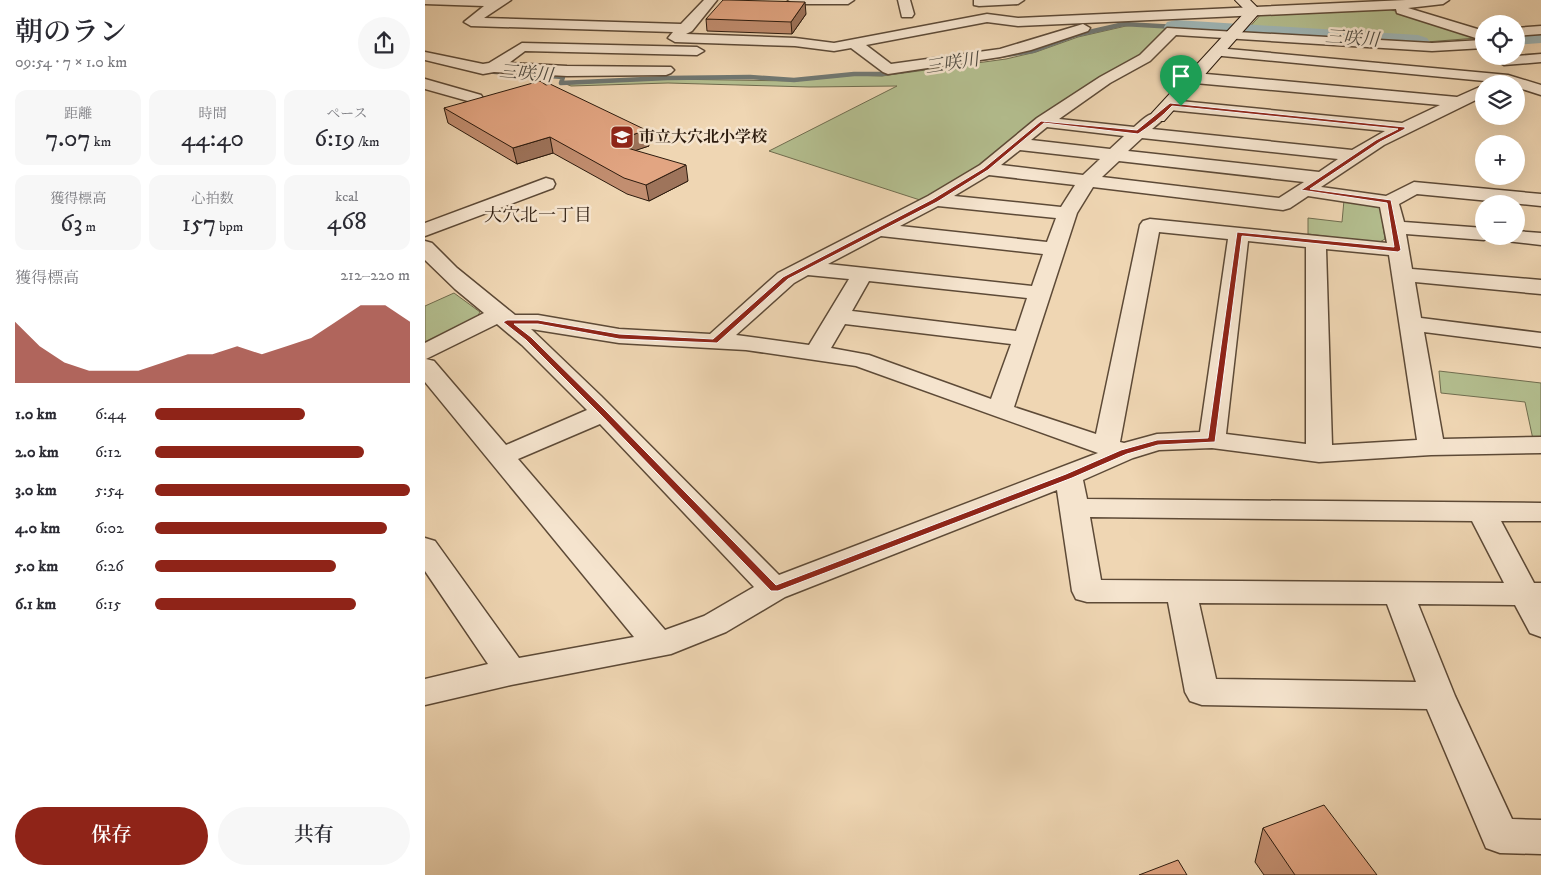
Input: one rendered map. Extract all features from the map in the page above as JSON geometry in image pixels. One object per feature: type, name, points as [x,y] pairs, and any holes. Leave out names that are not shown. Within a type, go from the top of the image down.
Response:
[{"type":"street","points":[[425,0],[501,1]]},
{"type":"street","points":[[711,0],[687,28],[675,38],[795,42],[834,47],[987,18],[1018,22],[1254,12],[1316,4],[1443,0]]},
{"type":"street","points":[[794,0],[848,0]]},
{"type":"street","points":[[905,0],[907,14]]},
{"type":"street","points":[[987,18],[979,1],[1018,0]]},
{"type":"street","points":[[1172,0],[1183,14]]},
{"type":"street","points":[[1242,0],[1254,12]]},
{"type":"street","points":[[501,1],[471,22],[687,28]]},
{"type":"street","points":[[1382,3],[1475,34]]},
{"type":"street","points":[[1000,411],[1067,213],[1087,181],[1149,122],[1164,111],[1254,12]]},
{"type":"street","points":[[854,43],[888,69],[945,62],[1026,47],[1068,32],[1101,24],[1111,18]]},
{"type":"street","points":[[1525,31],[1541,30]]},
{"type":"street","points":[[715,342],[786,278],[935,200],[986,169],[1043,122],[1105,80],[1145,58],[1172,31],[1236,32],[1432,46],[1475,38]]},
{"type":"street","points":[[494,67],[522,47],[711,51]]},
{"type":"street","points":[[447,60],[459,50]]},
{"type":"street","points":[[1217,52],[1475,79]]},
{"type":"street","points":[[425,56],[483,68],[567,71],[666,70]]},
{"type":"street","points":[[1525,58],[1541,58]]},
{"type":"street","points":[[1195,78],[1458,102]]},
{"type":"street","points":[[425,84],[475,98]]},
{"type":"street","points":[[1525,86],[1540,89]]},
{"type":"street","points":[[986,169],[1283,204],[1378,141],[1475,94]]},
{"type":"street","points":[[1164,111],[1404,128]]},
{"type":"street","points":[[1043,122],[1357,156]]},
{"type":"street","points":[[1016,144],[1114,155],[1313,184],[1389,202],[1414,188],[1541,200]]},
{"type":"street","points":[[425,230],[545,184]]},
{"type":"street","points":[[935,200],[1067,213]]},
{"type":"street","points":[[1389,202],[1395,227],[1431,447]]},
{"type":"street","points":[[1115,449],[1149,225],[1398,250]]},
{"type":"street","points":[[1395,227],[1475,233]]},
{"type":"street","points":[[878,230],[1055,249]]},
{"type":"street","points":[[1212,440],[1239,234]]},
{"type":"street","points":[[1525,238],[1541,240]]},
{"type":"street","points":[[1316,241],[1319,454]]},
{"type":"street","points":[[425,247],[433,271],[503,318],[528,339],[603,413],[774,589]]},
{"type":"street","points":[[805,268],[1040,293]]},
{"type":"street","points":[[1402,274],[1541,287]]},
{"type":"street","points":[[817,352],[862,275]]},
{"type":"street","points":[[838,316],[1024,339]]},
{"type":"street","points":[[425,352],[503,318],[619,336],[715,342],[817,352],[861,360],[1000,411],[1115,449]]},
{"type":"street","points":[[1410,323],[1541,340]]},
{"type":"street","points":[[425,366],[659,645]]},
{"type":"street","points":[[501,457],[603,413]]},
{"type":"street","points":[[425,692],[511,672],[659,645],[715,624],[774,589],[1069,476],[1115,449],[1157,442],[1212,440],[1319,454],[1431,447],[1541,445]]},
{"type":"street","points":[[1069,476],[1087,591],[1533,594]]},
{"type":"street","points":[[1075,508],[1541,512]]},
{"type":"street","points":[[1482,512],[1533,594],[1541,625]]},
{"type":"street","points":[[425,548],[511,672]]},
{"type":"street","points":[[1181,592],[1202,692],[1437,696]]},
{"type":"street","points":[[1398,593],[1437,696],[1500,836],[1541,837]]},
{"type":"green space","points":[[1385,8],[1475,35],[1475,38],[1426,42],[1246,31],[1263,12]]},
{"type":"green space","points":[[1140,25],[1170,28],[1142,56],[981,168],[923,201],[769,151],[897,86],[809,87],[668,83],[571,86],[566,84],[666,79],[794,81],[854,75],[882,76],[1006,59],[1036,52],[1078,37],[1126,26]]},
{"type":"green space","points":[[1344,200],[1380,206],[1385,239],[1378,243],[1308,234],[1308,218],[1342,222]]},
{"type":"green space","points":[[454,293],[480,312],[477,317],[425,342],[425,306]]},
{"type":"green space","points":[[1439,371],[1541,383],[1541,445],[1534,444],[1525,402],[1441,393]]},
{"type":"building","points":[[723,0],[805,2],[791,22],[706,19]]},
{"type":"building","points":[[540,81],[646,130],[610,143],[686,165],[646,185],[624,178],[550,137],[513,148],[444,108]]},
{"type":"building","points":[[1324,805],[1377,875],[1295,875],[1263,828]]},
{"type":"building","points":[[1178,860],[1187,875],[1139,875]]},
{"type":"waterway","name":"三咲川","points":[[483,71],[563,77],[561,83],[667,78],[750,77],[794,80],[854,74],[882,74],[1033,51],[1076,35],[1124,24],[1176,27]]},
{"type":"waterway","name":"三咲川","points":[[1176,27],[1418,43]]},
{"type":"waterway","name":"三咲川","points":[[1525,37],[1541,36]]},
{"type":"place","name":"市立大穴北小学校","points":[[622,137]]},
{"type":"district","name":"大穴北一丁目","points":[[538,216]]},
{"type":"route","points":[[1170,105],[1181,106],[1404,128],[1378,141],[1304,190],[1389,202],[1398,250],[1239,234],[1212,440],[1157,442],[1124,452],[1069,476],[774,589],[603,413],[528,339],[507,322],[538,322],[619,336],[715,342],[786,278],[935,200],[986,169],[1043,122],[1138,132],[1149,122],[1159,117],[1170,105]]}]
